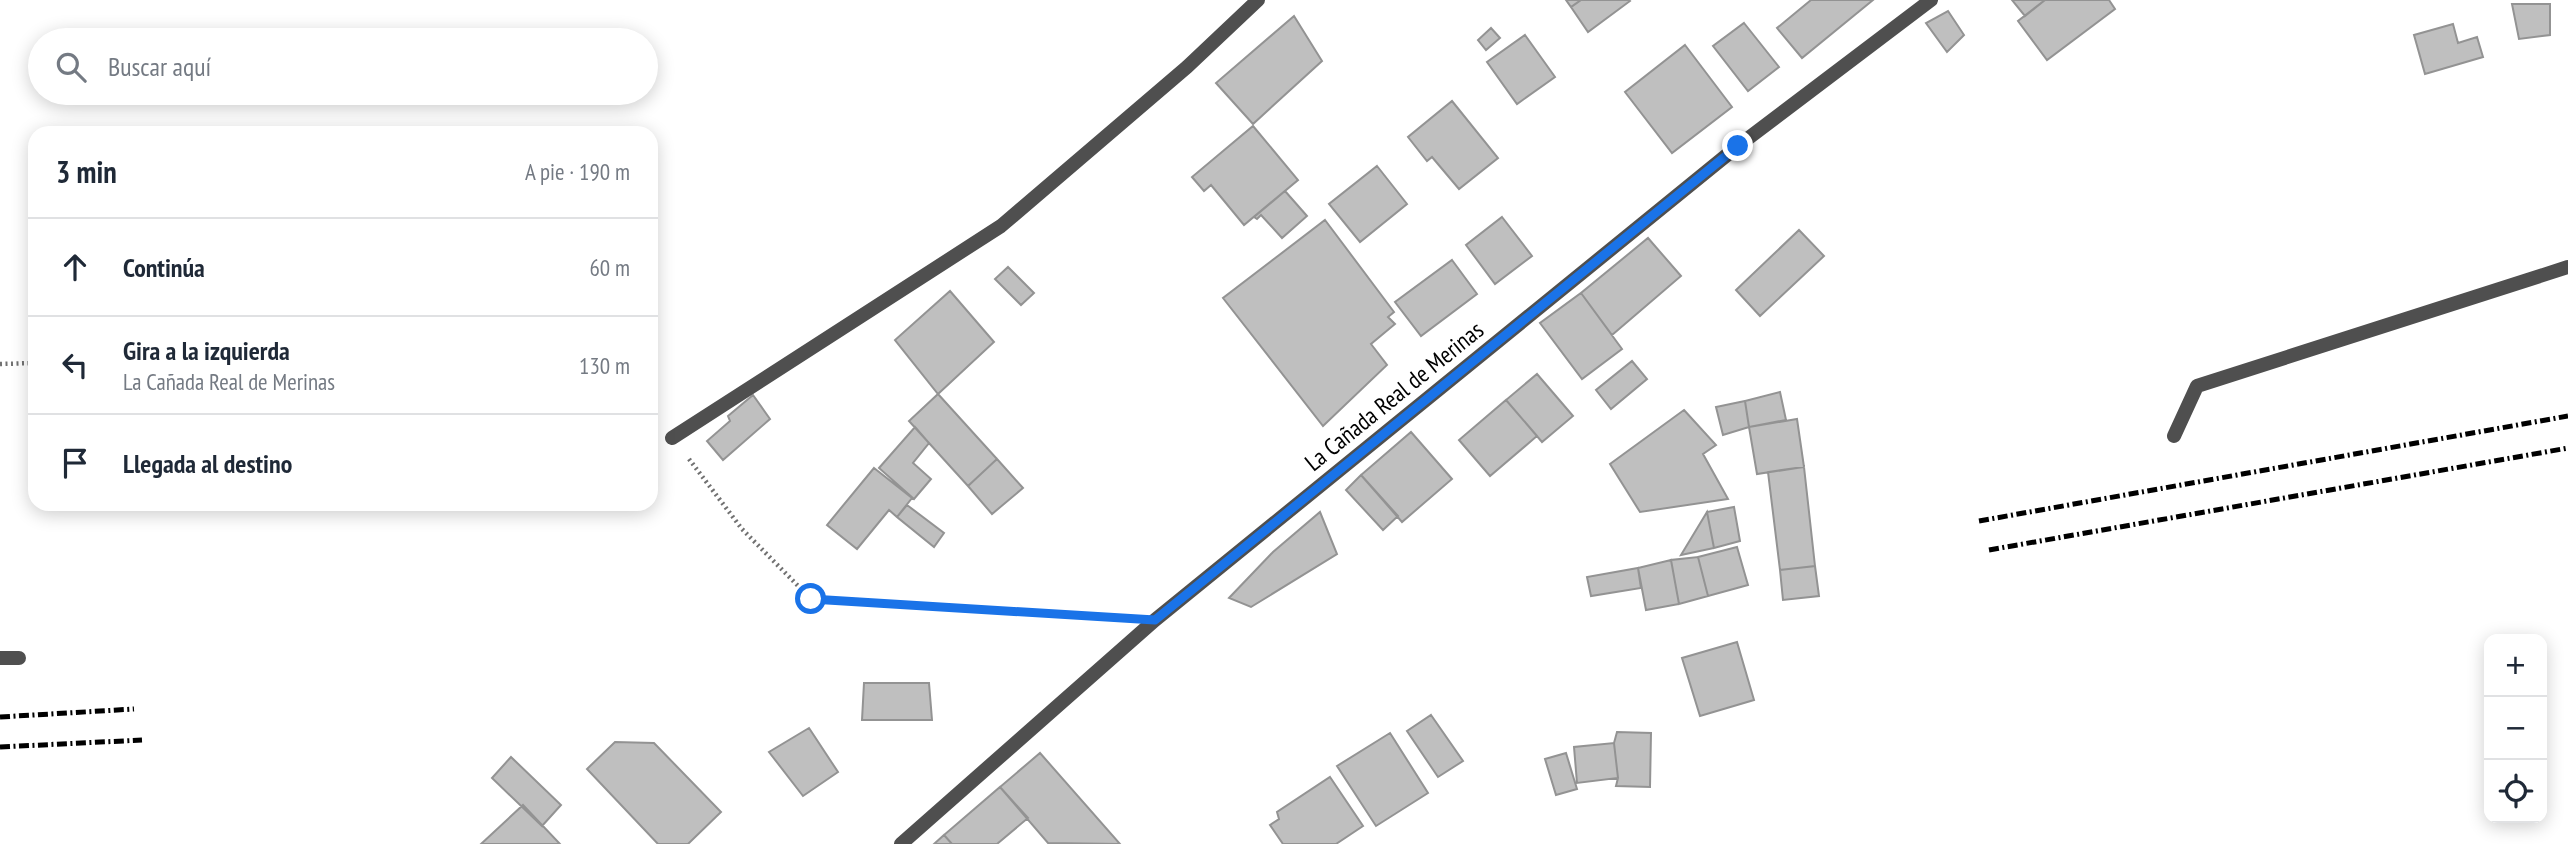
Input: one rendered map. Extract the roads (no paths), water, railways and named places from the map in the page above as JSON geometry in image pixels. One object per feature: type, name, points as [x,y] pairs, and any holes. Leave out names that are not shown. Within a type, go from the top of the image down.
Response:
[{"type":"street","points":[[672,438],[1001,226],[1187,67],[1258,0]]},
{"type":"street","name":"La Cañada Real de Merinas","points":[[901,844],[1155,620],[1738,146],[1931,0]]},
{"type":"street","points":[[2174,436],[2197,386],[2568,267]]},
{"type":"street","points":[[0,658],[19,658]]},
{"type":"railway","points":[[1979,521],[2568,416]]},
{"type":"railway","points":[[1989,550],[2568,448]]},
{"type":"railway","points":[[0,717],[134,709]]},
{"type":"railway","points":[[0,747],[142,740]]}]
